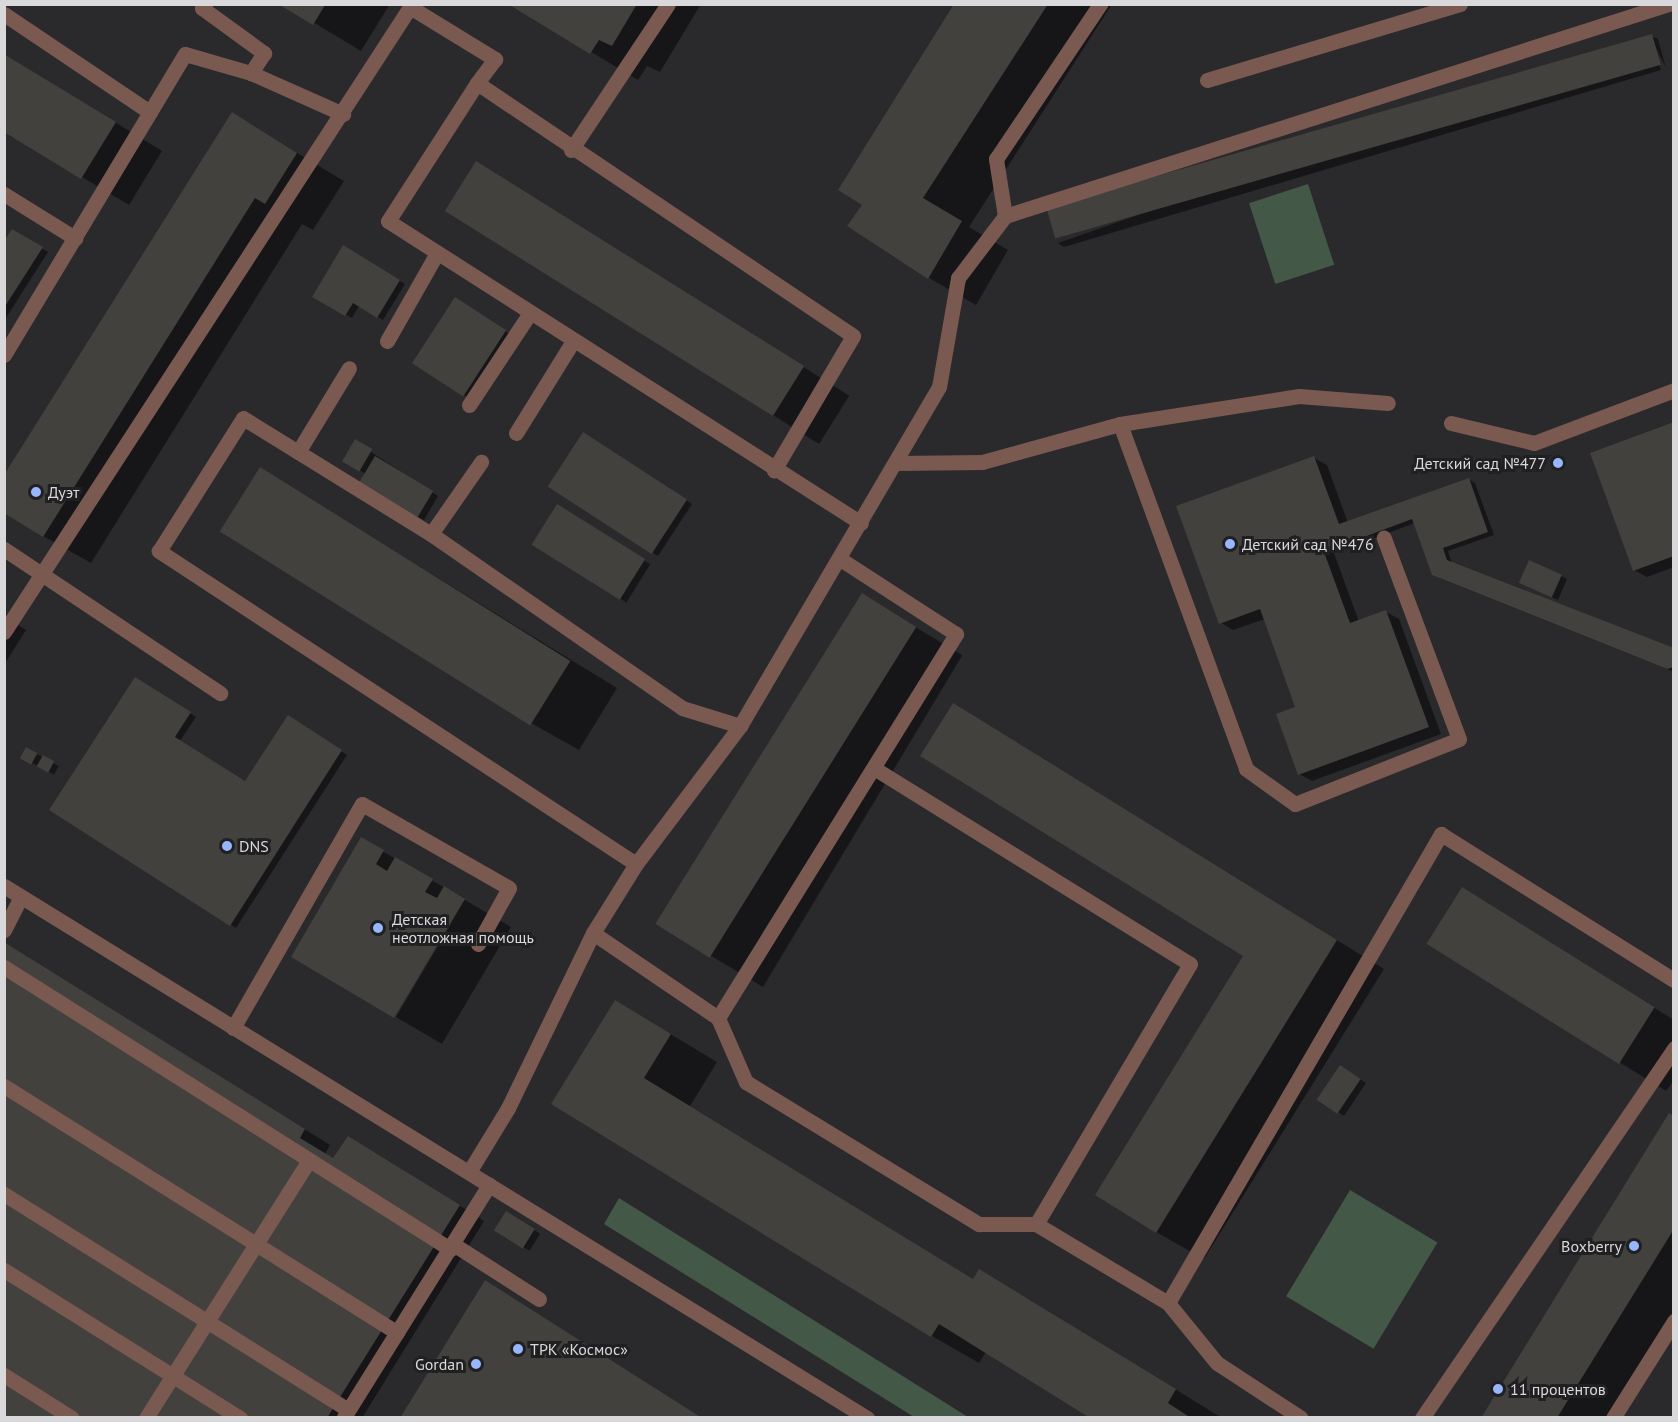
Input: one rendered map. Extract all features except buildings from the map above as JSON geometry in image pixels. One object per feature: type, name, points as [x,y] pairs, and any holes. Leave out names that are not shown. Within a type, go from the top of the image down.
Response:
[{"type":"street","points":[[205,4],[202,8],[264,52],[250,73]]},
{"type":"street","points":[[571,150],[668,4]]},
{"type":"street","points":[[1005,216],[996,159],[1100,4]]},
{"type":"street","points":[[1207,80],[1460,4]]},
{"type":"street","points":[[469,1172],[508,1108],[593,933],[636,864],[740,726],[861,524],[939,387],[958,278],[1005,216],[1670,4]]},
{"type":"street","points":[[4,632],[47,573],[411,6],[495,59],[388,221],[861,524]]},
{"type":"street","points":[[4,14],[150,112]]},
{"type":"street","points":[[4,355],[185,54],[250,73],[343,114]]},
{"type":"street","points":[[477,83],[571,150],[853,336],[774,470]]},
{"type":"street","points":[[4,194],[75,238]]},
{"type":"street","points":[[387,341],[437,253]]},
{"type":"street","points":[[469,405],[530,313]]},
{"type":"street","points":[[516,433],[573,340]]},
{"type":"street","points":[[298,452],[349,368]]},
{"type":"street","points":[[1451,423],[1534,443],[1674,390]]},
{"type":"street","points":[[896,463],[982,462],[1120,424],[1299,396],[1388,403]]},
{"type":"street","points":[[636,864],[159,551],[243,418],[431,534],[682,708],[740,726]]},
{"type":"street","points":[[1120,424],[1246,769],[1295,804],[1459,739],[1384,538]]},
{"type":"street","points":[[431,534],[481,462]]},
{"type":"street","points":[[4,549],[47,573],[220,693]]},
{"type":"street","points":[[718,1018],[877,770],[956,634],[840,559]]},
{"type":"street","points":[[877,770],[1190,964],[1036,1224]]},
{"type":"street","points":[[233,1028],[362,804],[509,888],[478,944]]},
{"type":"street","points":[[1168,1303],[1441,834],[1674,980]]},
{"type":"street","points":[[4,886],[867,1418]]},
{"type":"street","points":[[4,930],[21,897]]},
{"type":"street","points":[[593,933],[718,1018],[746,1082],[979,1224],[1036,1224],[1168,1303],[1217,1363],[1301,1418]]},
{"type":"street","points":[[4,967],[309,1160],[539,1299]]},
{"type":"street","points":[[1422,1418],[1674,1048]]},
{"type":"street","points":[[4,1086],[397,1333]]},
{"type":"street","points":[[146,1418],[309,1160]]},
{"type":"street","points":[[4,1194],[207,1321],[346,1414],[489,1185]]},
{"type":"street","points":[[4,1270],[240,1418]]},
{"type":"street","points":[[1612,1418],[1674,1321]]},
{"type":"street","points":[[4,1375],[72,1418]]},
{"type":"green space","points":[[1308,184],[1334,265],[1275,284],[1249,203]]},
{"type":"green space","points":[[1350,1190],[1437,1243],[1374,1349],[1286,1296]]},
{"type":"green space","points":[[619,1198],[968,1417],[914,1417],[604,1224]]},
{"type":"place","name":"Детский сад №477","points":[[1558,463]]},
{"type":"place","name":"Дуэт","points":[[36,492]]},
{"type":"place","name":"Детский сад №476","points":[[1230,544]]},
{"type":"place","name":"DNS","points":[[227,846]]},
{"type":"place","name":"Детская неотложная помощь","points":[[378,928]]},
{"type":"place","name":"Boxberry","points":[[1634,1246]]},
{"type":"place","name":"ТРК «Космос»","points":[[518,1349]]},
{"type":"place","name":"Gordan","points":[[476,1364]]},
{"type":"place","name":"11 процентов","points":[[1498,1389]]}]
